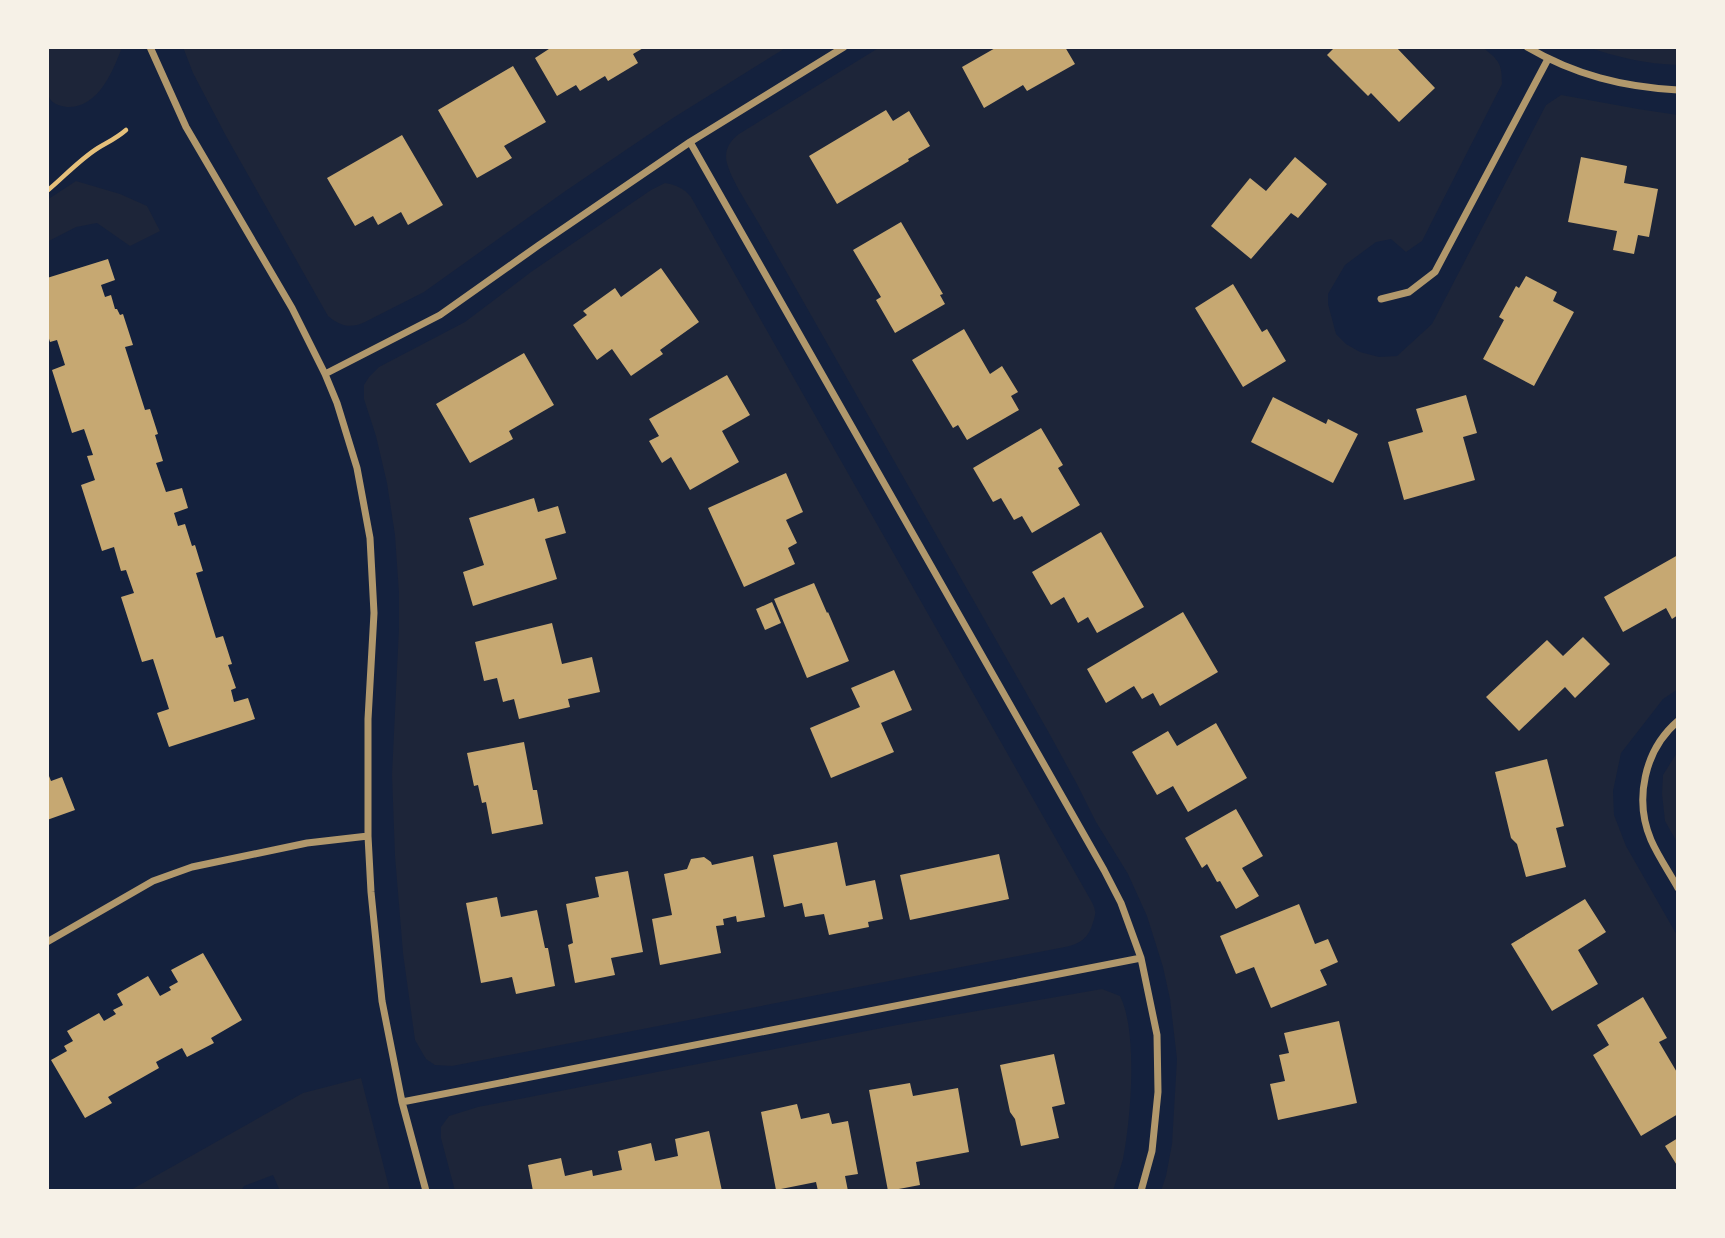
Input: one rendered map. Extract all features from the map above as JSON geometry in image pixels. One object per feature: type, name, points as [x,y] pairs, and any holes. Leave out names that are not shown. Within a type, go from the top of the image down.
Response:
[{"type":"street","points":[[150,47],[186,127],[292,308],[325,374],[357,468],[370,538],[374,613],[368,719],[370,892],[382,1001],[402,1102],[426,1191]]},
{"type":"street","points":[[325,374],[440,315],[690,142],[844,47]]},
{"type":"street","points":[[1527,47],[1548,59],[1597,78],[1643,88],[1678,90]]},
{"type":"street","points":[[1381,299],[1409,292],[1435,272],[1548,59]]},
{"type":"street","points":[[690,142],[1121,903],[1141,958],[1157,1035],[1158,1092],[1152,1151],[1141,1191]]},
{"type":"street","points":[[1678,721],[1654,751],[1643,782],[1643,814],[1651,841],[1678,888]]},
{"type":"street","points":[[47,943],[153,881],[191,867],[307,843],[368,836]]},
{"type":"street","points":[[402,1102],[1141,958]]},
{"type":"path","points":[[47,191],[98,148],[119,137],[126,130]]},
{"type":"shaded area","points":[[47,47],[120,47],[121,50],[102,88],[87,102],[67,107],[54,103],[49,97]]},
{"type":"shaded area","points":[[183,47],[787,47],[673,118],[424,292],[365,322],[350,326],[328,316],[226,136],[193,73]]},
{"type":"shaded area","points":[[880,47],[1482,47],[1498,62],[1502,84],[1422,241],[1406,252],[1391,239],[1376,242],[1345,265],[1328,294],[1336,334],[1360,352],[1379,357],[1397,356],[1432,324],[1546,105],[1561,95],[1678,115],[1678,689],[1663,699],[1621,753],[1613,791],[1614,815],[1626,846],[1678,937],[1678,1191],[1161,1191],[1172,1144],[1177,1059],[1170,999],[1147,916],[1128,874],[1096,822],[1049,733],[739,190],[727,164],[728,147],[739,134]]},
{"type":"shaded area","points":[[1587,47],[1678,47],[1678,65],[1632,59]]},
{"type":"shaded area","points":[[76,181],[120,194],[147,206],[160,231],[130,246],[97,223],[76,227],[47,242],[47,200]]},
{"type":"shaded area","points":[[665,183],[680,187],[691,197],[1091,900],[1094,918],[1083,939],[1065,947],[452,1066],[435,1065],[426,1059],[415,1040],[403,953],[392,775],[399,593],[395,535],[387,483],[364,399],[364,385],[379,367],[465,322],[531,272]]},
{"type":"shaded area","points":[[1678,751],[1678,844],[1665,821],[1662,794],[1663,775]]},
{"type":"shaded area","points":[[1102,989],[1120,996],[1126,1012],[1131,1053],[1126,1142],[1113,1191],[455,1191],[441,1138],[441,1127],[449,1116],[478,1107],[897,1025]]},
{"type":"shaded area","points":[[361,1078],[390,1191],[280,1191],[273,1175],[244,1186],[241,1191],[129,1191],[303,1093]]},
{"type":"building","points":[[552,47],[645,47],[633,54],[638,63],[608,81],[605,76],[580,91],[576,85],[557,96],[535,58]]},
{"type":"building","points":[[997,47],[1065,47],[1075,64],[1027,91],[1023,85],[984,108],[962,67]]},
{"type":"building","points":[[1335,47],[1396,47],[1435,88],[1399,122],[1371,93],[1368,96],[1327,55]]},
{"type":"building","points":[[513,66],[546,122],[504,146],[512,158],[477,178],[438,110]]},
{"type":"building","points":[[886,110],[893,121],[909,111],[930,146],[837,204],[809,156]]},
{"type":"building","points":[[402,135],[443,205],[408,225],[401,212],[378,225],[373,216],[355,226],[327,178]]},
{"type":"building","points":[[1295,157],[1327,184],[1298,218],[1291,213],[1251,259],[1211,226],[1250,178],[1266,191]]},
{"type":"building","points":[[1581,157],[1627,166],[1624,183],[1658,189],[1649,237],[1638,235],[1634,254],[1613,250],[1617,231],[1568,222]]},
{"type":"building","points":[[901,222],[943,294],[940,295],[945,304],[895,333],[876,300],[881,297],[853,250]]},
{"type":"building","points":[[108,259],[115,280],[101,285],[105,297],[111,295],[115,309],[120,315],[123,314],[133,345],[125,347],[145,410],[150,409],[158,434],[155,435],[163,461],[156,463],[166,492],[182,488],[188,508],[174,513],[178,526],[185,524],[192,546],[195,545],[203,571],[196,573],[216,638],[223,636],[232,664],[228,665],[236,688],[231,690],[234,702],[248,698],[255,719],[169,747],[157,713],[169,709],[153,659],[142,662],[121,597],[134,593],[126,570],[121,571],[114,547],[102,551],[81,485],[95,480],[87,456],[93,455],[84,429],[72,433],[52,370],[65,365],[57,340],[50,342],[47,332],[47,278]]},
{"type":"building","points":[[661,268],[699,322],[660,350],[663,354],[631,376],[612,349],[597,360],[573,325],[587,315],[583,311],[615,288],[621,297]]},
{"type":"building","points":[[1526,276],[1557,292],[1553,301],[1574,312],[1534,386],[1483,359],[1504,320],[1499,317],[1516,286],[1519,288]]},
{"type":"building","points":[[1233,284],[1262,332],[1267,329],[1286,361],[1243,387],[1195,308]]},
{"type":"building","points":[[964,329],[990,374],[1002,366],[1018,392],[1011,396],[1019,410],[967,440],[958,425],[953,428],[912,360]]},
{"type":"building","points":[[524,353],[554,405],[509,431],[513,439],[470,463],[436,404]]},
{"type":"building","points":[[727,375],[750,415],[722,431],[739,462],[690,490],[671,457],[662,463],[649,441],[659,436],[649,419]]},
{"type":"building","points":[[1466,395],[1477,433],[1463,437],[1475,480],[1404,500],[1388,442],[1423,432],[1416,409]]},
{"type":"building","points":[[1273,397],[1326,424],[1328,419],[1358,434],[1333,483],[1251,442]]},
{"type":"building","points":[[1041,428],[1063,465],[1058,468],[1080,505],[1032,533],[1022,516],[1014,520],[1001,498],[993,502],[973,468]]},
{"type":"building","points":[[786,473],[803,512],[786,520],[797,543],[788,548],[795,564],[744,587],[708,508]]},
{"type":"building","points":[[534,498],[538,512],[558,506],[566,533],[545,539],[557,579],[473,606],[463,572],[484,565],[469,518]]},
{"type":"building","points":[[1101,532],[1144,607],[1097,633],[1088,617],[1078,623],[1064,597],[1051,605],[1032,572]]},
{"type":"building","points":[[1678,555],[1678,615],[1672,619],[1666,608],[1623,632],[1604,597]]},
{"type":"building","points":[[814,583],[849,661],[807,678],[774,599]]},
{"type":"building","points":[[772,602],[781,623],[765,630],[756,609]]},
{"type":"building","points":[[1183,612],[1218,672],[1160,706],[1153,693],[1142,699],[1134,686],[1106,703],[1087,669]]},
{"type":"building","points":[[552,623],[562,664],[592,657],[600,692],[568,699],[570,707],[519,719],[514,699],[503,702],[497,678],[484,681],[475,642]]},
{"type":"building","points":[[1583,637],[1610,664],[1575,698],[1565,687],[1519,731],[1486,697],[1547,640],[1563,656]]},
{"type":"building","points":[[894,670],[912,710],[881,723],[894,752],[831,778],[810,728],[860,707],[851,688]]},
{"type":"building","points":[[1216,723],[1247,778],[1188,812],[1173,786],[1157,795],[1132,752],[1168,731],[1177,746]]},
{"type":"building","points":[[524,742],[543,824],[492,834],[486,802],[482,803],[478,785],[474,786],[467,753]]},
{"type":"building","points":[[1547,759],[1564,826],[1556,828],[1566,867],[1526,877],[1517,844],[1511,838],[1495,772]]},
{"type":"building","points":[[47,771],[51,781],[62,777],[75,810],[47,820]]},
{"type":"building","points":[[1236,809],[1263,856],[1242,868],[1259,896],[1236,909],[1207,864],[1202,868],[1185,838]]},
{"type":"building","points":[[837,842],[846,886],[875,880],[883,919],[868,922],[869,927],[829,935],[824,914],[805,917],[802,903],[784,907],[773,855]]},
{"type":"building","points":[[999,854],[1009,899],[910,920],[900,875]]},
{"type":"building","points":[[753,856],[765,917],[737,922],[736,916],[723,919],[724,925],[716,926],[721,953],[660,965],[652,919],[672,915],[664,874],[687,869],[691,859],[704,857],[712,865]]},
{"type":"building","points":[[628,871],[643,952],[611,958],[615,975],[575,983],[568,945],[573,943],[566,904],[599,897],[595,877]]},
{"type":"building","points":[[497,897],[501,917],[537,910],[555,986],[516,994],[512,977],[481,983],[466,903]]},
{"type":"building","points":[[1585,899],[1606,932],[1578,950],[1598,984],[1552,1011],[1511,944]]},
{"type":"building","points":[[1299,904],[1315,944],[1328,939],[1338,962],[1320,970],[1327,985],[1271,1008],[1254,967],[1236,974],[1220,936]]},
{"type":"building","points":[[203,953],[242,1020],[211,1038],[214,1043],[187,1057],[182,1048],[156,1062],[159,1068],[108,1097],[112,1103],[85,1118],[51,1060],[67,1051],[64,1046],[73,1041],[67,1031],[99,1013],[104,1021],[116,1014],[113,1010],[123,1005],[117,994],[148,976],[160,996],[171,990],[169,987],[178,982],[171,970]]},
{"type":"building","points":[[1643,997],[1667,1038],[1659,1042],[1678,1074],[1678,1114],[1641,1136],[1593,1055],[1609,1045],[1597,1025]]},
{"type":"building","points":[[1339,1021],[1357,1103],[1278,1120],[1270,1084],[1285,1081],[1279,1055],[1289,1053],[1284,1033]]},
{"type":"building","points":[[1054,1054],[1065,1104],[1052,1107],[1059,1138],[1021,1146],[1015,1119],[1010,1112],[1000,1065]]},
{"type":"building","points":[[910,1083],[913,1096],[958,1088],[969,1152],[916,1162],[920,1185],[888,1191],[869,1090]]},
{"type":"building","points":[[797,1104],[801,1119],[829,1113],[832,1124],[848,1121],[858,1174],[845,1176],[848,1191],[818,1191],[816,1182],[776,1190],[761,1112]]},
{"type":"building","points":[[709,1131],[722,1191],[533,1191],[528,1165],[561,1158],[565,1176],[592,1170],[593,1176],[622,1170],[618,1151],[651,1143],[655,1161],[678,1156],[675,1139]]},
{"type":"building","points":[[1678,1138],[1678,1167],[1665,1146]]}]
